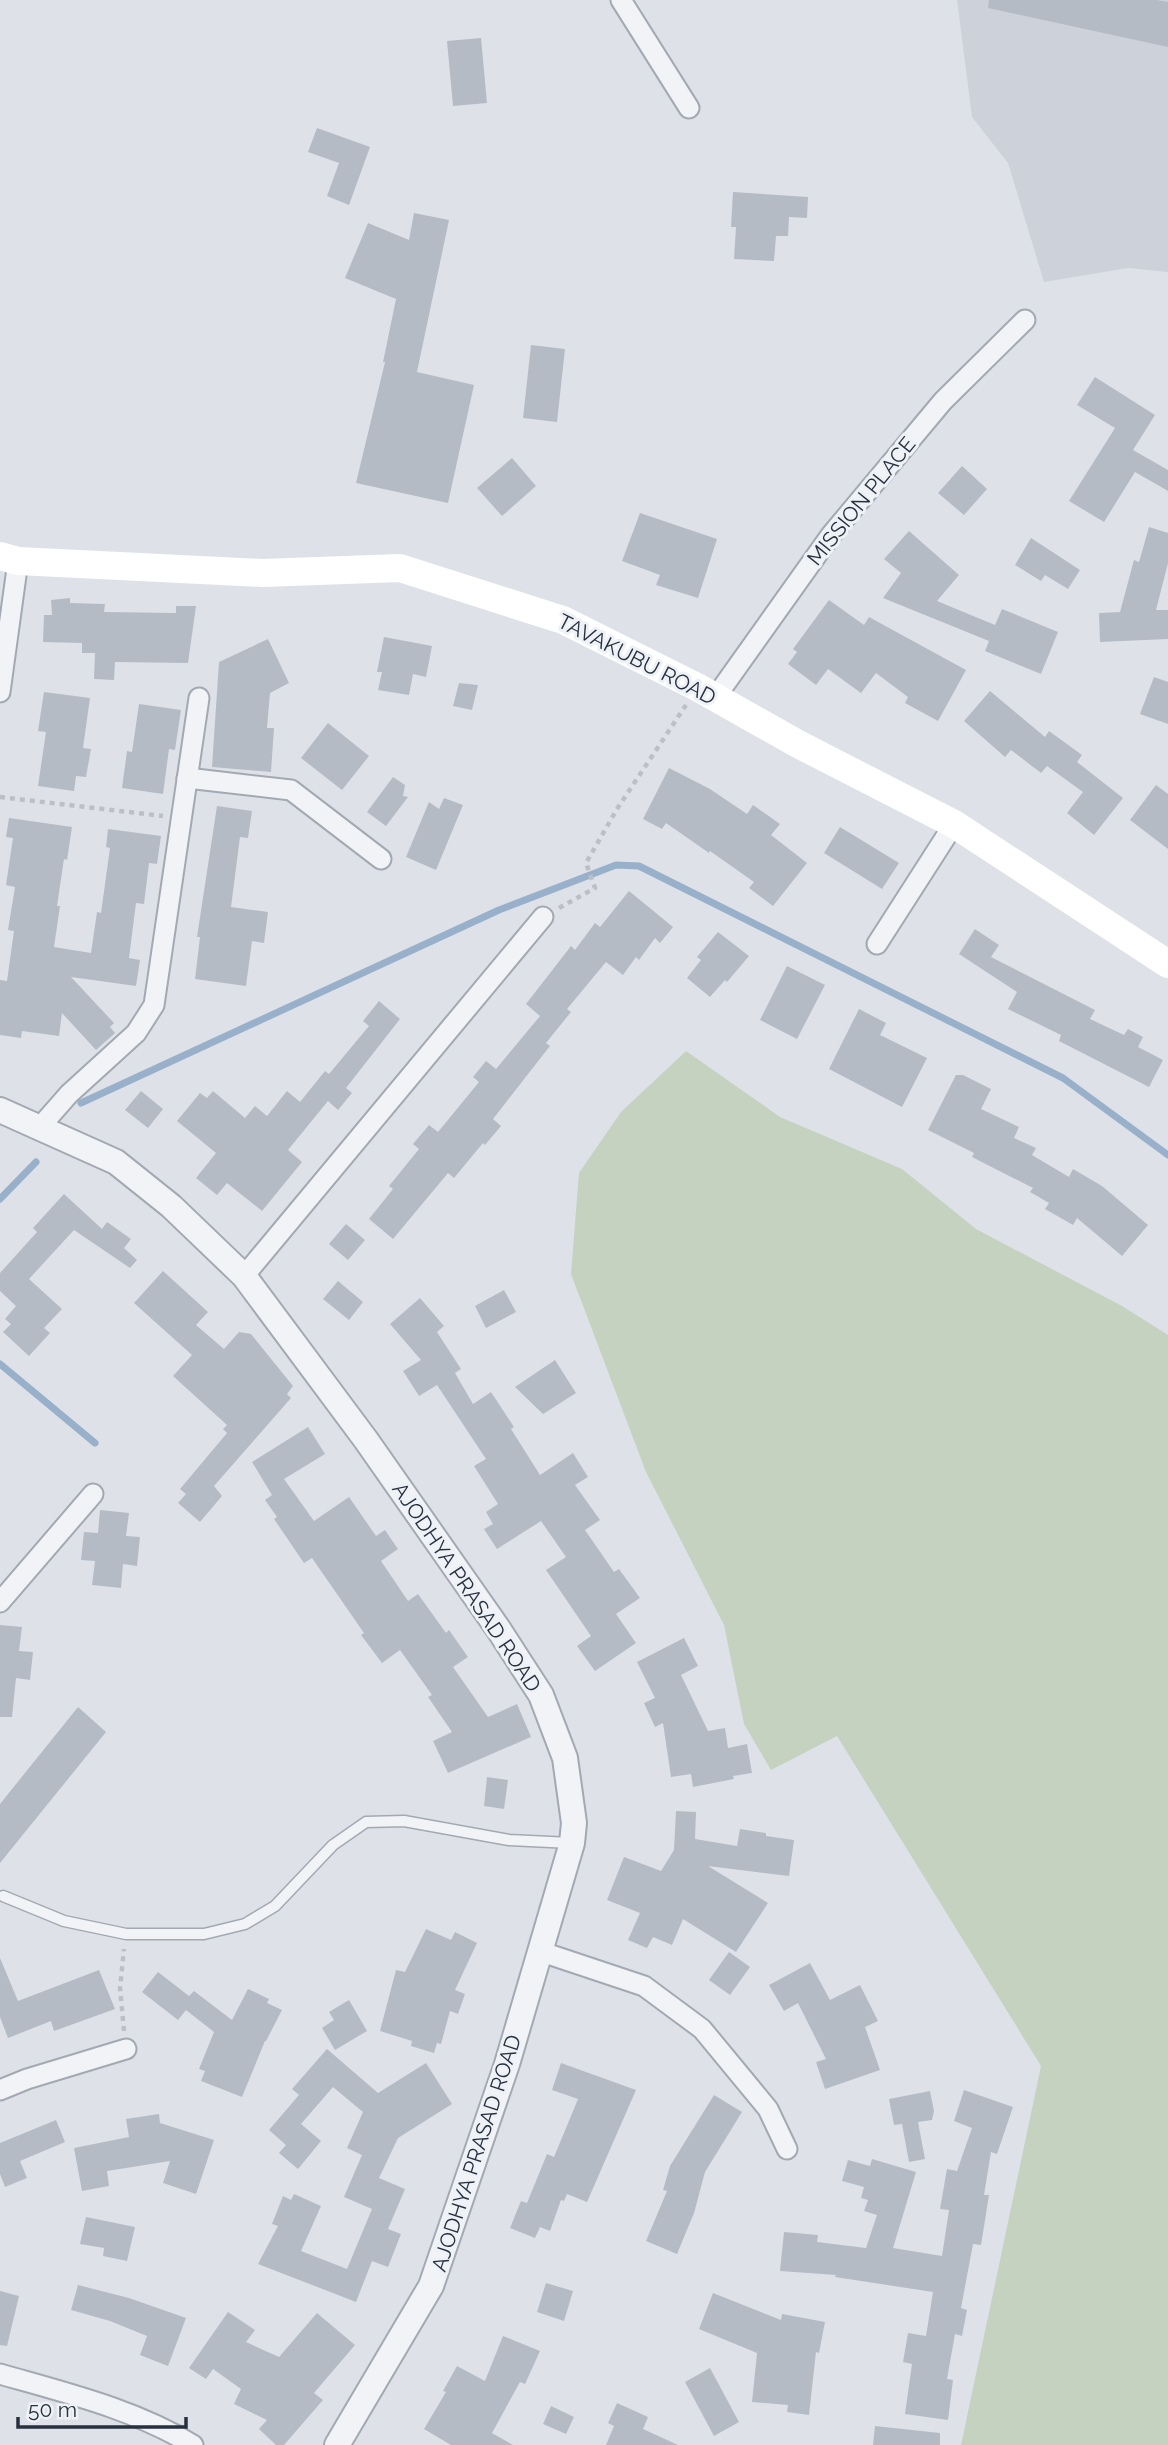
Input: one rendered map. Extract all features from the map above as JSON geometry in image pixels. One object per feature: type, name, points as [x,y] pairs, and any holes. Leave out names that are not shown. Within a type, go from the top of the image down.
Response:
[{"type":"main road","name":"TAVAKUBU ROAD","points":[[9,559],[263,573],[400,568],[563,620],[706,692],[798,744],[954,824],[1168,964]]},
{"type":"street","points":[[621,0],[689,108]]},
{"type":"street","name":"MISSION PLACE","points":[[706,692],[831,535],[943,401],[1025,320]]},
{"type":"street","points":[[0,692],[9,559]]},
{"type":"street","points":[[40,1127],[69,1094],[136,1033],[153,1005],[199,698]]},
{"type":"street","points":[[187,778],[291,790],[381,859]]},
{"type":"street","points":[[877,944],[954,824]]},
{"type":"street","points":[[244,1276],[543,917]]},
{"type":"street","name":"AJODHYA PRASAD ROAD","points":[[0,1110],[116,1163],[171,1206],[244,1276],[382,1462],[499,1630],[541,1695],[565,1758],[573,1823],[572,1843],[507,2064],[431,2287],[337,2445]]},
{"type":"street","points":[[0,1602],[93,1494]]},
{"type":"street","points":[[539,1951],[644,1986],[702,2029],[768,2109],[787,2149]]},
{"type":"street","points":[[0,2090],[27,2079],[126,2049]]},
{"type":"street","points":[[0,2375],[99,2403],[169,2430],[192,2445]]},
{"type":"lane","points":[[3,1896],[64,1922],[126,1934],[204,1934],[245,1924],[275,1906],[334,1845],[366,1822],[404,1821],[509,1840],[572,1843]]},
{"type":"path","points":[[543,917],[595,888],[586,863],[617,809],[706,692]]},
{"type":"path","points":[[0,797],[181,818]]},
{"type":"path","points":[[126,1934],[120,1988],[126,2049]]},
{"type":"shaded area","points":[[957,0],[1168,0],[1168,272],[1128,268],[1044,282],[1008,163],[972,117]]},
{"type":"green space","points":[[686,1051],[780,1117],[902,1169],[976,1229],[1122,1306],[1168,1335],[1168,2445],[961,2445],[1041,2066],[837,1736],[771,1770],[744,1724],[724,1625],[646,1472],[571,1274],[579,1173],[621,1112]]},
{"type":"building","points":[[989,0],[1168,2],[1168,47],[988,8]]},
{"type":"building","points":[[481,38],[487,103],[453,106],[447,41]]},
{"type":"building","points":[[317,128],[370,147],[349,205],[327,196],[339,163],[308,152]]},
{"type":"building","points":[[733,192],[808,197],[807,218],[789,217],[788,236],[776,236],[774,261],[734,259],[736,227],[731,227]]},
{"type":"building","points":[[414,213],[449,220],[417,372],[474,385],[448,503],[356,483],[385,362],[396,299],[345,278],[368,223],[409,240]]},
{"type":"building","points":[[531,345],[565,349],[557,422],[523,418]]},
{"type":"building","points":[[1095,377],[1155,415],[1133,450],[1168,470],[1168,491],[1135,472],[1104,522],[1069,501],[1115,428],[1077,405]]},
{"type":"building","points":[[512,458],[536,486],[502,516],[477,488]]},
{"type":"building","points":[[962,466],[987,489],[964,515],[938,493]]},
{"type":"building","points":[[640,513],[717,539],[698,598],[656,585],[660,575],[622,561]]},
{"type":"building","points":[[1149,527],[1168,533],[1168,563],[1156,610],[1168,610],[1168,639],[1100,642],[1099,613],[1120,612],[1134,560],[1139,562]]},
{"type":"building","points":[[909,531],[959,575],[937,601],[995,625],[1002,609],[1058,632],[1041,674],[985,651],[989,641],[883,598],[901,573],[884,559]]},
{"type":"building","points":[[1031,538],[1080,570],[1068,589],[1045,575],[1041,581],[1015,565]]},
{"type":"building","points":[[70,598],[70,603],[105,604],[104,612],[176,613],[176,606],[196,606],[188,663],[115,662],[114,680],[94,679],[95,653],[82,653],[82,643],[43,642],[44,615],[52,615],[51,600]]},
{"type":"building","points":[[829,600],[864,625],[869,617],[966,670],[938,721],[905,703],[908,697],[876,673],[861,693],[828,669],[816,685],[788,664],[797,652],[793,649]]},
{"type":"building","points":[[384,637],[432,646],[426,677],[413,674],[409,695],[378,690],[382,672],[377,672]]},
{"type":"building","points":[[268,639],[289,683],[270,693],[267,728],[274,728],[271,772],[212,767],[219,662]]},
{"type":"building","points":[[1154,677],[1168,682],[1168,724],[1140,714]]},
{"type":"building","points":[[459,683],[478,685],[472,710],[453,706]]},
{"type":"building","points":[[990,691],[1045,737],[1049,731],[1082,755],[1077,762],[1123,798],[1094,835],[1067,813],[1083,792],[1047,766],[1041,773],[1011,750],[1005,757],[964,721]]},
{"type":"building","points":[[44,692],[90,698],[83,748],[91,749],[86,777],[76,776],[74,791],[38,786],[46,732],[38,731]]},
{"type":"building","points":[[139,704],[181,710],[175,750],[169,749],[163,794],[122,788],[127,751],[132,752]]},
{"type":"building","points":[[328,723],[369,756],[342,790],[301,758]]},
{"type":"building","points":[[669,768],[710,789],[747,814],[753,805],[780,824],[771,835],[807,863],[773,906],[749,888],[754,882],[710,851],[709,853],[666,823],[662,829],[643,819]]},
{"type":"building","points":[[393,777],[405,785],[403,796],[408,797],[386,826],[367,812]]},
{"type":"building","points":[[1156,785],[1168,794],[1168,849],[1130,820]]},
{"type":"building","points":[[444,798],[463,805],[436,870],[406,857],[429,802],[439,809]]},
{"type":"building","points":[[217,806],[252,811],[248,838],[240,837],[231,907],[268,912],[264,943],[252,941],[246,986],[195,979],[200,937],[197,937]]},
{"type":"building","points":[[9,818],[72,827],[67,860],[64,859],[54,947],[91,953],[97,912],[101,913],[110,848],[106,847],[108,829],[161,836],[157,864],[149,863],[144,904],[136,903],[129,958],[140,960],[136,986],[71,977],[114,1023],[110,1027],[115,1033],[96,1050],[62,1013],[59,1036],[22,1031],[21,1038],[0,1035],[0,980],[7,981],[14,931],[8,930],[15,887],[6,885],[13,838],[6,837]]},
{"type":"building","points":[[840,827],[899,863],[882,889],[824,853]]},
{"type":"building","points":[[629,891],[673,927],[660,943],[655,938],[639,960],[636,957],[623,975],[606,962],[567,1009],[571,1012],[546,1043],[550,1046],[493,1119],[501,1126],[454,1178],[448,1173],[393,1239],[369,1219],[393,1189],[389,1186],[419,1149],[413,1144],[429,1125],[438,1132],[479,1082],[473,1077],[486,1061],[496,1069],[540,1016],[526,1004],[571,946],[575,950],[595,923],[600,927]]},
{"type":"building","points":[[975,929],[999,945],[991,957],[1095,1010],[1090,1019],[1124,1035],[1128,1029],[1143,1037],[1138,1047],[1163,1060],[1149,1087],[1059,1041],[1061,1035],[1008,1009],[1017,992],[959,954]]},
{"type":"building","points":[[718,932],[749,956],[710,997],[687,978],[701,960],[697,957]]},
{"type":"building","points":[[787,966],[825,985],[797,1039],[760,1020]]},
{"type":"building","points":[[379,1001],[400,1019],[346,1088],[352,1093],[338,1110],[328,1101],[288,1150],[302,1162],[262,1211],[227,1183],[217,1195],[196,1178],[216,1153],[177,1121],[200,1093],[207,1098],[213,1091],[245,1118],[255,1106],[267,1116],[287,1091],[300,1102],[325,1071],[329,1074],[369,1026],[363,1021]]},
{"type":"building","points":[[859,1009],[886,1023],[880,1035],[927,1058],[902,1107],[829,1069]]},
{"type":"building","points":[[956,1075],[963,1075],[991,1089],[981,1109],[1019,1127],[1014,1138],[1036,1148],[1032,1155],[1069,1177],[1073,1169],[1102,1186],[1148,1225],[1122,1256],[1077,1218],[1073,1225],[1045,1209],[1049,1203],[1030,1192],[1033,1188],[972,1157],[974,1153],[928,1130]]},
{"type":"building","points":[[141,1091],[163,1109],[148,1128],[125,1110]]},
{"type":"building","points":[[64,1194],[102,1229],[107,1222],[131,1239],[124,1248],[137,1260],[130,1268],[74,1230],[29,1279],[62,1309],[44,1328],[50,1333],[29,1356],[3,1332],[11,1324],[5,1319],[16,1306],[0,1291],[0,1273],[37,1232],[33,1228]]},
{"type":"building","points":[[346,1224],[365,1240],[348,1260],[329,1244]]},
{"type":"building","points":[[163,1271],[208,1312],[196,1325],[224,1349],[239,1332],[251,1334],[293,1386],[287,1394],[291,1398],[214,1486],[222,1496],[200,1522],[178,1503],[186,1494],[180,1489],[227,1433],[223,1429],[227,1425],[173,1376],[192,1355],[134,1303]]},
{"type":"building","points":[[338,1281],[363,1302],[349,1320],[323,1299]]},
{"type":"building","points":[[504,1290],[516,1312],[486,1328],[475,1306]]},
{"type":"building","points":[[420,1298],[444,1326],[437,1332],[461,1369],[455,1373],[473,1404],[491,1392],[540,1475],[573,1453],[588,1477],[575,1485],[600,1520],[585,1530],[614,1572],[619,1569],[640,1598],[616,1614],[636,1643],[595,1671],[577,1646],[591,1636],[546,1570],[566,1557],[541,1521],[497,1549],[484,1529],[493,1524],[486,1512],[498,1504],[474,1466],[486,1459],[437,1385],[419,1396],[403,1371],[421,1360],[390,1324]]},
{"type":"building","points":[[555,1360],[576,1393],[543,1414],[515,1387]]},
{"type":"building","points":[[308,1427],[325,1454],[284,1479],[314,1521],[349,1497],[376,1536],[385,1530],[398,1549],[381,1561],[408,1601],[418,1594],[446,1633],[449,1630],[468,1657],[453,1667],[488,1717],[517,1704],[531,1737],[448,1773],[433,1741],[452,1732],[428,1697],[432,1695],[400,1650],[382,1663],[312,1558],[304,1563],[274,1519],[277,1517],[265,1500],[272,1495],[252,1462]]},
{"type":"building","points":[[100,1510],[129,1513],[126,1536],[140,1537],[137,1566],[123,1564],[121,1588],[92,1585],[95,1561],[81,1560],[84,1532],[98,1533]]},
{"type":"building","points":[[0,1625],[22,1627],[19,1651],[33,1652],[30,1680],[16,1678],[12,1717],[0,1717]]},
{"type":"building","points":[[684,1638],[698,1666],[681,1675],[708,1731],[725,1728],[728,1748],[747,1744],[752,1773],[693,1787],[691,1774],[671,1777],[663,1723],[655,1727],[644,1703],[655,1698],[637,1662]]},
{"type":"building","points":[[78,1707],[106,1732],[0,1863],[0,1804]]},
{"type":"building","points":[[487,1777],[508,1780],[504,1809],[484,1806]]},
{"type":"building","points":[[676,1811],[696,1812],[695,1839],[737,1846],[740,1829],[794,1840],[789,1876],[708,1866],[768,1903],[736,1952],[683,1919],[672,1945],[653,1937],[647,1948],[628,1940],[640,1913],[607,1900],[624,1857],[661,1871],[674,1850]]},
{"type":"building","points":[[426,1929],[451,1940],[455,1932],[477,1943],[455,1990],[465,1994],[458,2014],[450,2011],[441,2044],[437,2043],[434,2053],[411,2046],[412,2041],[380,2031],[396,1970],[405,1972]]},
{"type":"building","points":[[729,1952],[750,1967],[730,1995],[709,1980]]},
{"type":"building","points":[[0,1958],[18,2001],[99,1970],[115,2009],[54,2031],[51,2021],[8,2038],[0,2017]]},
{"type":"building","points":[[810,1963],[830,2000],[860,1985],[878,2021],[865,2027],[880,2070],[825,2089],[816,2062],[826,2059],[798,2003],[784,2011],[769,1985]]},
{"type":"building","points":[[158,1972],[189,1996],[194,1991],[232,2020],[248,1989],[269,1999],[267,2003],[282,2010],[265,2041],[242,2097],[201,2081],[205,2071],[199,2069],[214,2032],[186,2010],[178,2020],[142,1992]]},
{"type":"building","points":[[349,2000],[367,2031],[335,2050],[322,2028],[334,2020],[329,2012]]},
{"type":"building","points":[[327,2049],[378,2093],[426,2063],[452,2104],[398,2138],[379,2178],[405,2189],[388,2229],[401,2234],[388,2267],[372,2261],[356,2302],[258,2264],[278,2226],[272,2224],[283,2196],[291,2200],[294,2194],[321,2206],[301,2251],[347,2269],[372,2209],[344,2197],[362,2155],[347,2148],[363,2112],[333,2087],[301,2124],[321,2141],[298,2169],[279,2153],[286,2145],[269,2130],[299,2095],[292,2089]]},
{"type":"building","points":[[561,2063],[636,2090],[587,2202],[567,2194],[564,2201],[561,2200],[550,2231],[540,2227],[535,2238],[510,2228],[521,2201],[527,2203],[547,2154],[554,2157],[578,2099],[552,2090]]},
{"type":"building","points":[[964,2090],[1013,2107],[997,2154],[991,2152],[984,2195],[989,2195],[981,2245],[973,2244],[961,2308],[967,2310],[962,2336],[955,2334],[947,2379],[953,2380],[948,2420],[905,2414],[912,2364],[903,2362],[908,2333],[926,2336],[933,2292],[835,2277],[836,2275],[780,2271],[784,2232],[818,2235],[817,2242],[866,2248],[877,2215],[864,2211],[868,2200],[861,2198],[864,2187],[842,2181],[848,2160],[870,2166],[872,2159],[916,2172],[893,2248],[942,2256],[949,2210],[940,2209],[947,2169],[957,2171],[972,2128],[954,2121]]},
{"type":"building","points":[[930,2091],[934,2111],[932,2120],[918,2122],[925,2159],[909,2162],[902,2124],[894,2125],[889,2099]]},
{"type":"building","points":[[714,2095],[742,2112],[705,2172],[694,2213],[677,2254],[646,2241],[667,2191],[663,2190],[670,2166]]},
{"type":"building","points":[[159,2114],[160,2123],[214,2140],[196,2194],[163,2183],[170,2161],[107,2171],[109,2186],[82,2191],[74,2148],[129,2137],[126,2119]]},
{"type":"building","points":[[56,2120],[65,2142],[20,2161],[27,2178],[5,2187],[0,2174],[0,2143]]},
{"type":"building","points":[[86,2217],[135,2227],[127,2261],[103,2256],[104,2248],[80,2244]]},
{"type":"building","points":[[546,2283],[573,2291],[564,2321],[537,2312]]},
{"type":"building","points":[[78,2285],[129,2298],[186,2318],[168,2366],[140,2355],[147,2336],[110,2321],[71,2310]]},
{"type":"building","points":[[0,2291],[19,2296],[7,2346],[0,2345]]},
{"type":"building","points":[[713,2293],[781,2320],[782,2314],[825,2322],[819,2353],[816,2352],[809,2415],[787,2412],[788,2405],[752,2402],[757,2353],[699,2329]]},
{"type":"building","points":[[228,2312],[255,2330],[246,2342],[279,2357],[317,2313],[355,2345],[314,2393],[323,2400],[284,2445],[276,2445],[259,2429],[267,2420],[234,2404],[241,2389],[213,2369],[206,2379],[189,2368]]},
{"type":"building","points":[[503,2336],[540,2351],[525,2384],[520,2382],[492,2433],[513,2445],[451,2445],[424,2429],[446,2392],[443,2391],[457,2366],[485,2381]]},
{"type":"building","points":[[710,2368],[739,2422],[714,2436],[685,2382]]},
{"type":"building","points":[[617,2403],[648,2417],[643,2429],[678,2445],[606,2445],[614,2426],[608,2423]]},
{"type":"building","points":[[551,2406],[574,2417],[566,2434],[543,2424]]},
{"type":"building","points":[[875,2426],[940,2433],[940,2445],[873,2445]]},
{"type":"waterway","points":[[81,1103],[499,910],[616,865],[639,866],[1063,1078],[1168,1155]]},
{"type":"waterway","points":[[0,1199],[36,1162]]},
{"type":"waterway","points":[[0,1364],[95,1443]]}]
